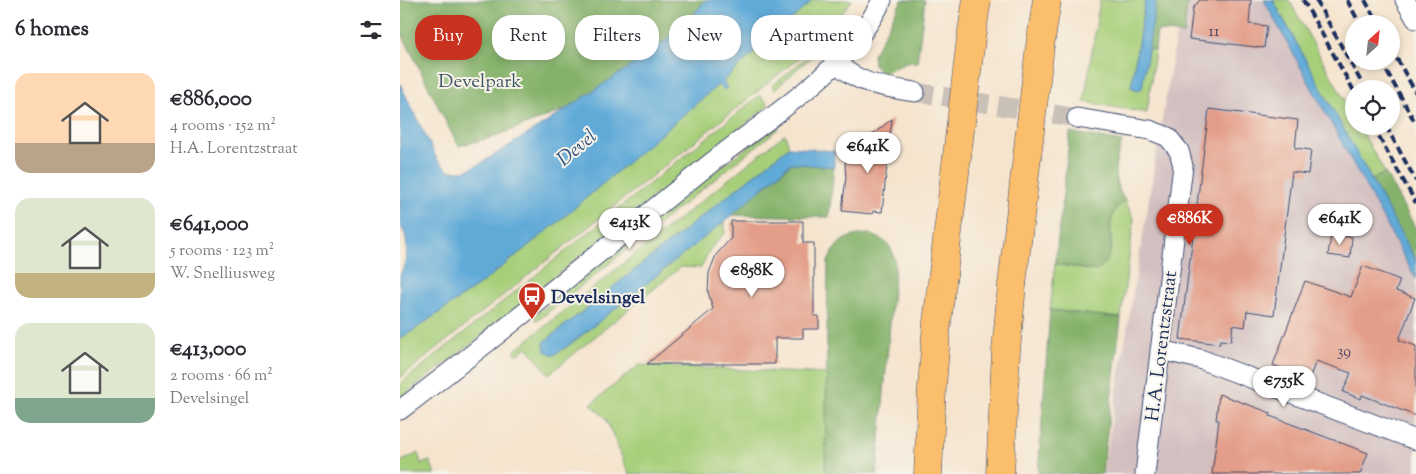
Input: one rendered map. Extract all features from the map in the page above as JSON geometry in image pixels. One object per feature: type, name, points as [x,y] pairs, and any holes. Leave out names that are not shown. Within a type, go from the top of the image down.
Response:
[{"type":"highway","points":[[928,474],[932,386],[943,274],[976,0]]},
{"type":"highway","points":[[1000,474],[1006,351],[1012,285],[1047,0]]},
{"type":"highway","points":[[911,474],[932,386]]},
{"type":"street","points":[[400,410],[525,313],[713,161],[817,82],[837,63],[858,38],[875,14],[882,0]]},
{"type":"street","points":[[1405,0],[1416,19]]},
{"type":"street","points":[[837,63],[846,72],[869,83],[915,92]]},
{"type":"street","name":"H.A. Lorentzstraat","points":[[1077,118],[1150,130],[1168,137],[1179,151],[1183,166],[1145,474]]},
{"type":"street","points":[[1160,350],[1200,359],[1416,440]]},
{"type":"shaded area","points":[[1182,0],[1286,0],[1345,123],[1345,135],[1351,135],[1416,270],[1416,474],[1103,474]]},
{"type":"green space","name":"Develpark","points":[[400,0],[706,0],[693,15],[669,15],[669,37],[659,46],[659,15],[575,15],[575,60],[640,60],[567,109],[493,137],[459,146],[451,132],[415,60],[400,30]]},
{"type":"green space","points":[[813,0],[852,0],[840,15],[796,15]]},
{"type":"green space","points":[[902,0],[925,0],[917,63],[906,62],[883,73],[874,65],[873,55]]},
{"type":"green space","points":[[1100,0],[1145,0],[1131,87],[1142,88],[1148,49],[1155,50],[1147,113],[1084,102]]},
{"type":"green space","points":[[1156,0],[1191,0],[1187,5],[1184,34],[1157,31],[1155,50],[1148,49]]},
{"type":"green space","points":[[1273,0],[1289,0],[1345,101],[1345,132]]},
{"type":"green space","points":[[751,56],[751,60],[797,60],[400,378],[400,338],[479,285],[558,222],[719,84],[725,90],[723,81]]},
{"type":"green space","points":[[804,60],[807,60],[775,90],[772,86]]},
{"type":"green space","points":[[760,95],[769,105],[476,340],[400,398],[400,384]]},
{"type":"green space","points":[[778,126],[779,128],[537,321],[534,316],[734,157]]},
{"type":"green space","points":[[1070,132],[1122,142],[1115,172],[1118,186],[1125,200],[1117,207],[1111,220],[1111,243],[1108,258],[1096,271],[1055,264]]},
{"type":"green space","points":[[785,134],[789,147],[544,342],[545,351],[554,355],[572,343],[725,221],[725,233],[710,249],[701,268],[681,267],[549,374],[527,347],[517,355],[514,351]]},
{"type":"green space","points":[[1346,135],[1364,135],[1385,173],[1371,180]]},
{"type":"green space","points":[[792,163],[834,167],[829,217],[731,215]]},
{"type":"green space","points":[[1385,173],[1416,229],[1416,261],[1371,180]]},
{"type":"green space","points":[[1125,200],[1134,219],[1121,318],[1050,310],[1055,264],[1096,271],[1112,249],[1110,227],[1114,210]]},
{"type":"green space","points":[[870,234],[888,245],[893,253],[895,266],[877,474],[825,474],[828,262],[835,248],[843,240],[849,237]]},
{"type":"green space","points":[[1050,310],[1121,318],[1102,474],[1038,474]]},
{"type":"green space","points":[[639,365],[827,374],[825,474],[629,474],[606,419],[591,404]]},
{"type":"green space","points":[[418,453],[421,464],[430,461],[435,474],[400,474],[400,462]]},
{"type":"water","name":"Devel","points":[[706,0],[813,0],[796,15],[751,15],[751,56],[723,81],[727,88],[725,90],[718,85],[558,222],[479,285],[400,338],[400,276],[406,260],[407,247],[405,234],[400,225],[400,84],[437,159],[449,171],[464,171],[478,165],[547,122],[640,60],[659,60],[659,46],[669,37],[669,60],[741,60],[741,15],[693,15]]},
{"type":"water","points":[[1145,0],[1156,0],[1142,88],[1138,90],[1131,87]]},
{"type":"water","points":[[1264,0],[1273,0],[1345,131],[1345,135],[1347,135],[1416,261],[1416,279]]},
{"type":"water","points":[[789,147],[834,151],[834,167],[791,163],[725,221],[572,343],[554,355],[545,351],[544,342]]},
{"type":"building","points":[[1200,0],[1251,0],[1249,24],[1267,26],[1264,48],[1189,39],[1193,8]]},
{"type":"building","points":[[1209,109],[1298,120],[1295,148],[1311,150],[1308,174],[1292,172],[1274,315],[1247,311],[1245,327],[1233,325],[1231,341],[1220,340],[1220,344],[1180,339]]},
{"type":"building","points":[[892,119],[882,212],[873,211],[872,214],[842,211],[846,159],[853,150]]},
{"type":"building","points":[[731,221],[803,221],[803,243],[814,243],[814,316],[819,316],[819,329],[803,329],[803,338],[775,338],[775,364],[647,364],[713,309],[708,292],[709,273],[716,255],[731,238]]},
{"type":"building","points":[[1331,235],[1352,237],[1350,258],[1328,255]]},
{"type":"building","points":[[1363,266],[1400,280],[1396,291],[1415,298],[1399,340],[1416,346],[1416,416],[1362,395],[1361,399],[1343,392],[1351,373],[1316,361],[1309,379],[1273,365],[1305,281],[1351,297]]},
{"type":"building","points":[[1219,394],[1271,413],[1270,416],[1368,453],[1360,474],[1212,474],[1219,420],[1216,420]]},
{"type":"tunnel","points":[[915,92],[1077,118]]},
{"type":"railway","points":[[1303,0],[1348,80]]},
{"type":"railway","points":[[1316,0],[1360,80]]},
{"type":"railway","points":[[1347,0],[1355,15]]},
{"type":"railway","points":[[1365,0],[1373,15]]},
{"type":"railway","points":[[1400,64],[1416,93]]},
{"type":"railway","points":[[1386,70],[1416,124]]},
{"type":"railway","points":[[1378,135],[1416,203]]},
{"type":"railway","points":[[1391,135],[1416,181]]},
{"type":"place","name":"Develsingel","points":[[532,320]]}]
